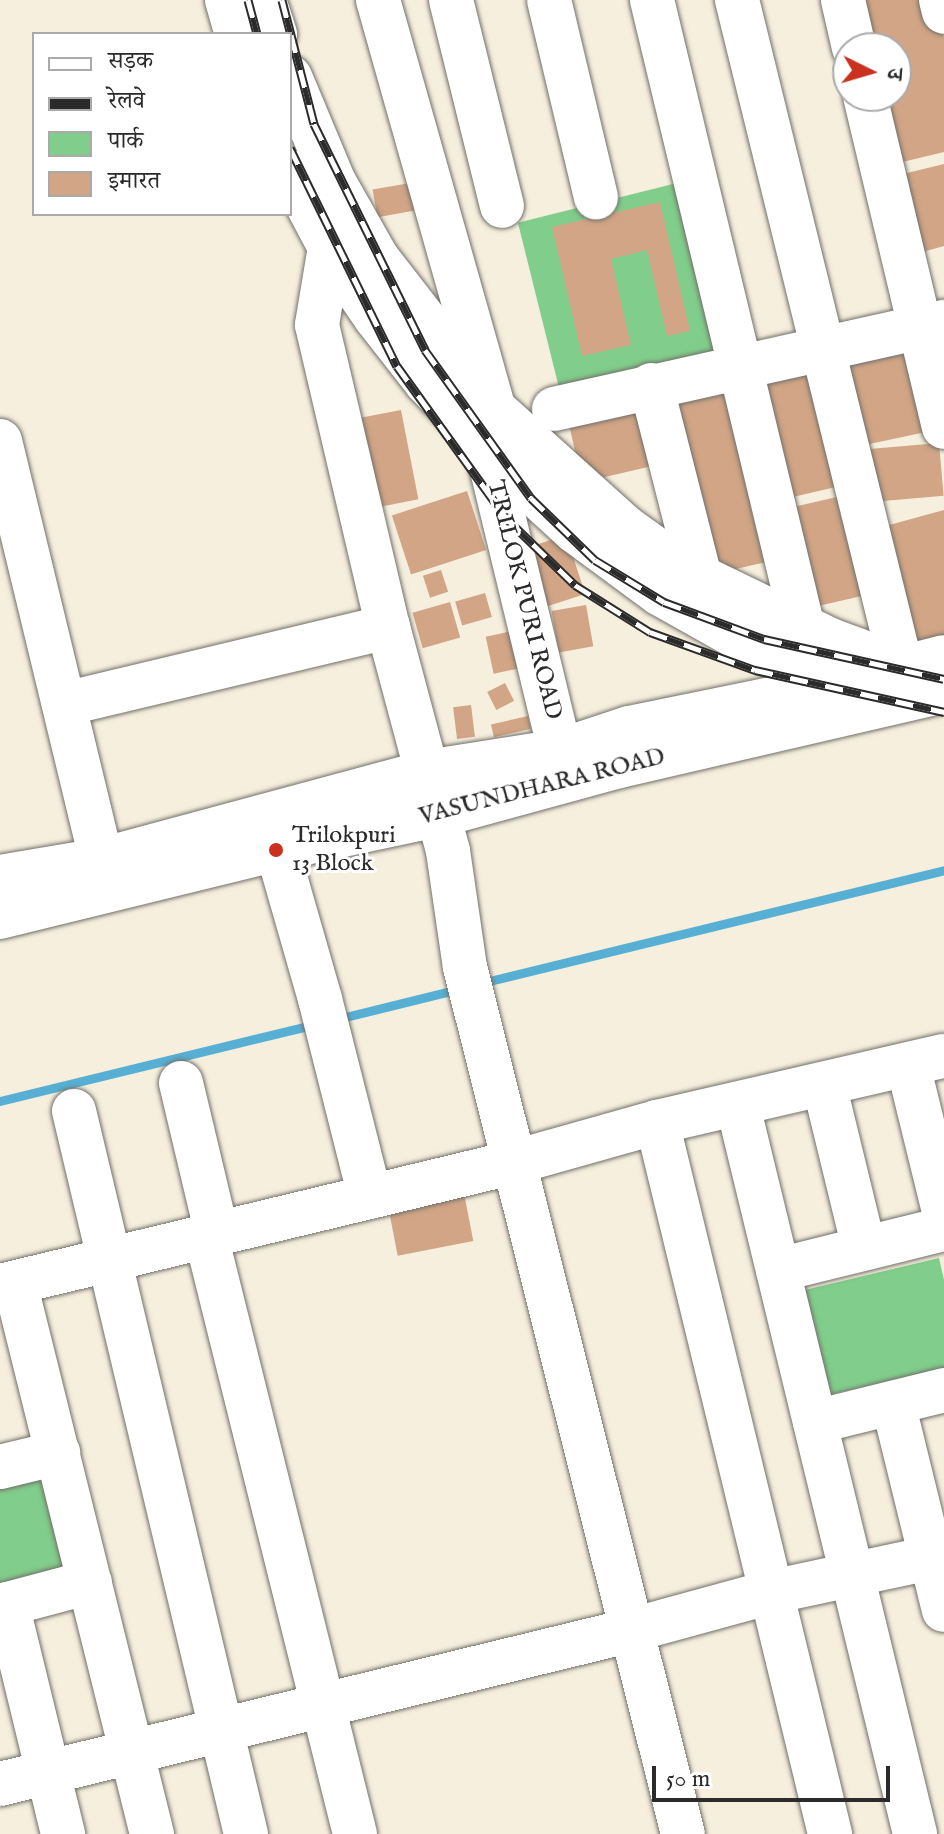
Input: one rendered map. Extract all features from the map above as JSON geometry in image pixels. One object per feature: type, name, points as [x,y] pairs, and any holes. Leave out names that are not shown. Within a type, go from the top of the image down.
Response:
[{"type":"street","points":[[227,0],[236,32]]},
{"type":"street","points":[[264,0],[274,32]]},
{"type":"street","points":[[378,0],[491,429]]},
{"type":"street","points":[[451,0],[502,206]]},
{"type":"street","points":[[549,0],[596,197]]},
{"type":"street","points":[[652,0],[741,367],[826,667]]},
{"type":"street","points":[[737,0],[901,666]]},
{"type":"street","points":[[843,0],[850,32]]},
{"type":"street","points":[[941,0],[944,12]]},
{"type":"street","name":"TRILOK PURI ROAD","points":[[292,82],[334,182],[341,232]]},
{"type":"street","points":[[870,112],[932,324],[944,427]]},
{"type":"street","name":"TRILOK PURI ROAD","points":[[292,174],[341,232],[377,258],[491,429],[575,531],[627,571],[697,616],[826,667]]},
{"type":"street","points":[[341,232],[317,325],[388,627],[448,851],[465,967],[683,1834]]},
{"type":"street","points":[[554,409],[932,324]]},
{"type":"street","points":[[651,385],[700,577]]},
{"type":"street","name":"TRILOK PURI ROAD","points":[[491,429],[826,667]]},
{"type":"street","name":"TRILOK PURI ROAD","points":[[491,429],[560,751]]},
{"type":"street","points":[[0,441],[101,860]]},
{"type":"street","points":[[64,704],[388,627]]},
{"type":"street","name":"VASUNDHARA ROAD","points":[[0,917],[273,833],[427,772],[560,751],[826,667],[901,666],[944,657]]},
{"type":"street","name":"VASUNDHARA ROAD","points":[[3,864],[101,860],[273,833],[438,814],[619,766],[826,667],[944,691]]},
{"type":"street","points":[[273,833],[320,999],[370,1197]]},
{"type":"street","points":[[152,1834],[58,1453],[8,1284],[515,1162],[657,1122],[926,1061],[944,1212]]},
{"type":"street","points":[[181,1083],[212,1235],[355,1834]]},
{"type":"street","points":[[824,1084],[864,1248]]},
{"type":"street","points":[[738,1106],[915,1834]]},
{"type":"street","points":[[74,1111],[246,1834]]},
{"type":"street","points":[[657,1122],[830,1834]]},
{"type":"street","points":[[778,1270],[944,1229]]},
{"type":"street","points":[[815,1422],[944,1390]]},
{"type":"street","points":[[893,1403],[938,1556],[944,1610]]},
{"type":"street","points":[[0,1467],[58,1453]]},
{"type":"street","points":[[0,1784],[632,1630],[771,1592],[938,1556]]},
{"type":"street","points":[[63,1834],[4,1605],[90,1582]]},
{"type":"green space","points":[[677,183],[722,363],[563,403],[518,223]]},
{"type":"green space","points":[[939,1258],[944,1280],[944,1368],[816,1398],[792,1293]]},
{"type":"green space","points":[[42,1472],[66,1576],[0,1592],[0,1482]]},
{"type":"building","points":[[850,0],[935,0],[944,38],[944,152],[890,165],[878,112],[912,112],[912,32],[858,32]]},
{"type":"building","points":[[944,164],[944,246],[919,253],[899,175]]},
{"type":"building","points":[[410,183],[415,211],[377,217],[373,190]]},
{"type":"building","points":[[660,202],[690,331],[667,336],[647,250],[611,259],[631,345],[582,356],[552,227]]},
{"type":"building","points":[[911,333],[932,431],[851,448],[830,350]]},
{"type":"building","points":[[821,355],[851,484],[775,501],[745,373]]},
{"type":"building","points":[[740,374],[783,558],[699,578],[656,393]]},
{"type":"building","points":[[648,389],[665,463],[582,482],[565,408]]},
{"type":"building","points":[[401,410],[418,499],[370,509],[353,419]]},
{"type":"building","points":[[939,443],[944,496],[863,503],[858,450]]},
{"type":"building","points":[[467,491],[486,550],[411,574],[392,515]]},
{"type":"building","points":[[854,493],[877,592],[803,609],[780,510]]},
{"type":"building","points":[[944,510],[944,645],[905,656],[871,530]]},
{"type":"building","points":[[566,535],[585,594],[537,610],[517,551]]},
{"type":"building","points":[[441,570],[448,592],[430,598],[423,576]]},
{"type":"building","points":[[485,593],[492,617],[462,626],[455,602]]},
{"type":"building","points":[[450,602],[460,638],[423,648],[413,613]]},
{"type":"building","points":[[586,605],[593,646],[559,652],[552,611]]},
{"type":"building","points":[[517,630],[525,667],[494,674],[486,637]]},
{"type":"building","points":[[505,683],[514,701],[496,710],[487,692]]},
{"type":"building","points":[[471,705],[475,737],[457,739],[453,707]]},
{"type":"building","points":[[528,716],[531,729],[494,737],[491,725]]},
{"type":"building","points":[[463,1188],[473,1241],[398,1256],[387,1203]]},
{"type":"waterway","points":[[481,983],[944,870]]},
{"type":"waterway","points":[[337,1019],[459,989]]},
{"type":"waterway","points":[[0,1101],[315,1024]]},
{"type":"railway","points":[[248,0],[256,32]]},
{"type":"railway","points":[[282,0],[290,32]]},
{"type":"railway","points":[[292,39],[314,124],[425,350],[531,498],[595,560],[664,602],[764,639],[944,679]]},
{"type":"railway","points":[[292,152],[397,366],[507,519],[575,585],[650,632],[755,670],[944,712]]},
{"type":"place","name":"Trilokpuri 13 Block","points":[[276,850]]}]
